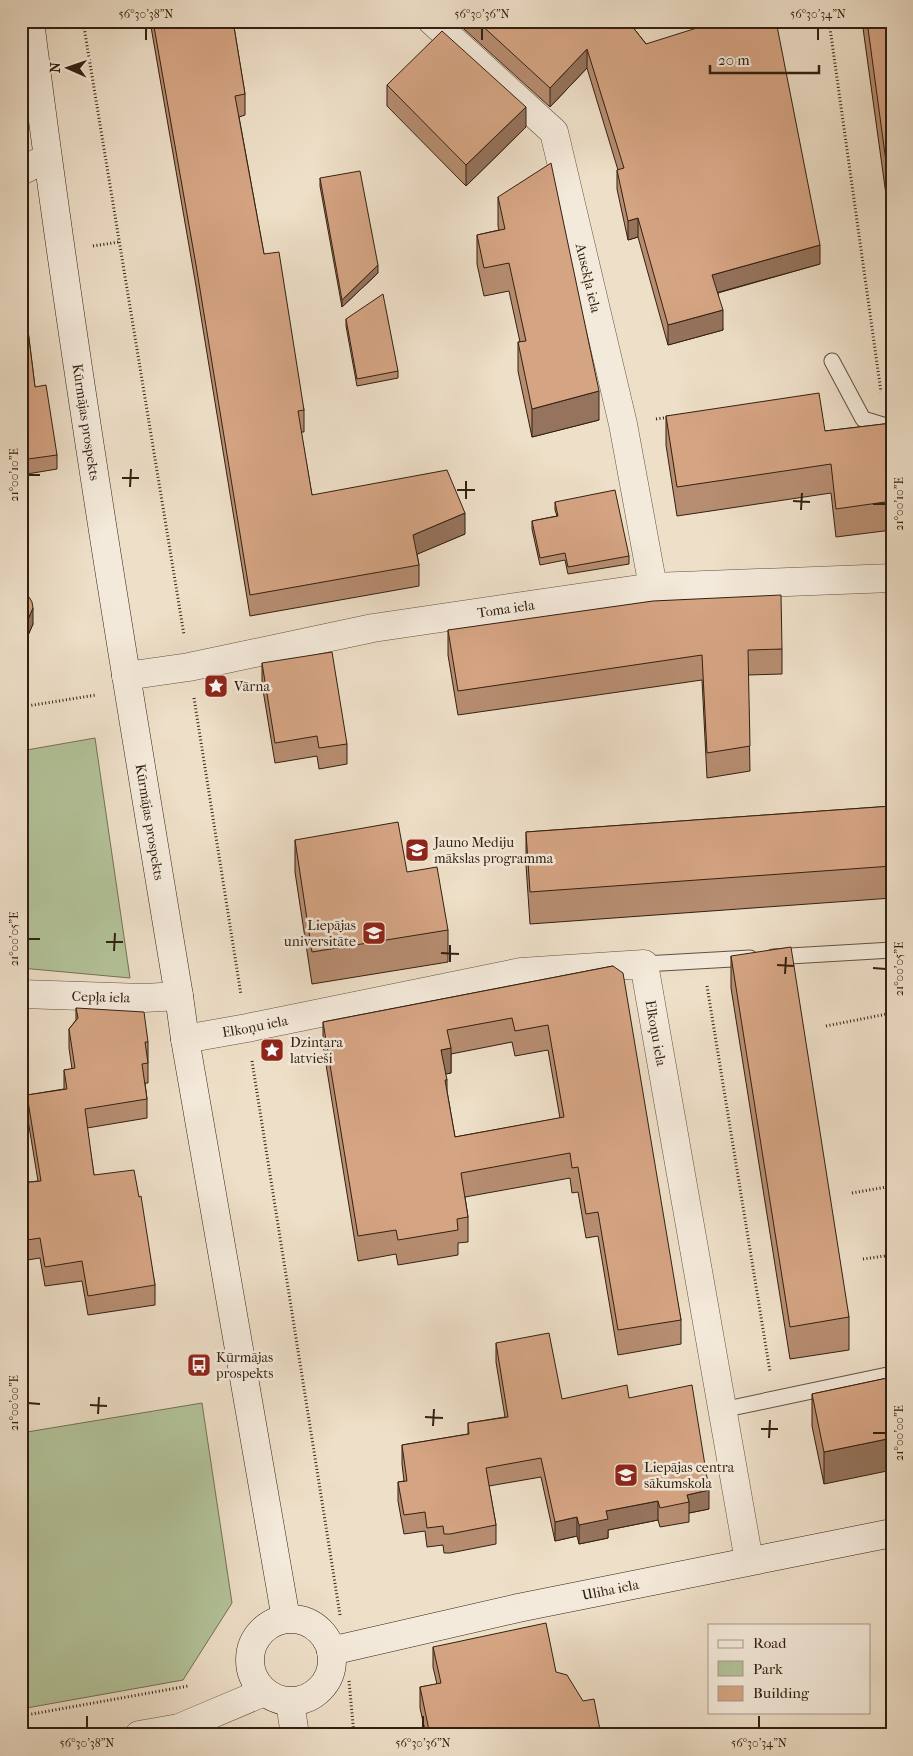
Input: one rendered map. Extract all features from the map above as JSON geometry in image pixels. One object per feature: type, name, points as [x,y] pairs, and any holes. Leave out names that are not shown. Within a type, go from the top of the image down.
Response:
[{"type":"street","name":"Kūrmājas prospekts","points":[[30,21],[47,158],[126,676],[180,996],[185,1039],[286,1619]]},
{"type":"street","name":"Ausekļa iela","points":[[432,21],[554,132],[623,424],[653,587]]},
{"type":"street","points":[[21,171],[47,158]]},
{"type":"street","name":"Toma iela","points":[[126,676],[189,667],[373,628],[653,587],[892,578]]},
{"type":"street","name":"Elkoņu iela","points":[[185,1039],[521,972],[644,964],[749,1561]]},
{"type":"street","name":"Cepļa iela","points":[[21,994],[144,998],[180,996]]},
{"type":"street","name":"Uliha iela","points":[[331,1651],[518,1608],[892,1533]]},
{"type":"street","points":[[286,1619],[300,1620],[312,1625],[322,1633],[331,1651],[331,1671],[325,1683],[316,1693],[304,1700],[290,1702],[276,1699],[264,1692],[255,1681],[250,1668],[250,1654],[255,1640],[263,1630],[274,1622],[286,1619]]},
{"type":"street","points":[[139,1735],[179,1728],[264,1692]]},
{"type":"street","points":[[290,1702],[295,1735]]},
{"type":"lane","points":[[832,361],[864,419],[889,426]]},
{"type":"lane","points":[[644,964],[892,950]]},
{"type":"lane","points":[[722,1410],[892,1374]]},
{"type":"path","points":[[83,21],[189,667],[334,1581]]},
{"type":"path","points":[[829,21],[889,426]]},
{"type":"path","points":[[623,424],[672,417]]},
{"type":"path","points":[[21,707],[97,695]]},
{"type":"path","points":[[702,961],[775,1399]]},
{"type":"path","points":[[826,1026],[892,1013]]},
{"type":"path","points":[[852,1193],[892,1186]]},
{"type":"path","points":[[862,1259],[892,1254]]},
{"type":"path","points":[[21,1716],[194,1685]]},
{"type":"green space","points":[[95,738],[130,978],[21,968],[21,751]]},
{"type":"green space","points":[[202,1403],[232,1603],[183,1680],[21,1709],[21,1433]]},
{"type":"building","points":[[153,21],[233,21],[245,94],[235,96],[264,254],[279,252],[304,410],[298,411],[312,495],[447,470],[465,513],[413,535],[419,565],[250,595],[196,265]]},
{"type":"building","points":[[477,21],[628,21],[646,44],[719,21],[776,21],[820,245],[712,275],[723,310],[668,325],[638,218],[628,221],[617,170],[624,168],[587,49],[550,88]]},
{"type":"building","points":[[867,21],[892,21],[892,206]]},
{"type":"building","points":[[442,31],[526,107],[466,165],[387,85]]},
{"type":"building","points":[[551,163],[599,391],[532,409],[518,342],[526,341],[509,263],[484,268],[477,235],[505,229],[498,197]]},
{"type":"building","points":[[360,171],[378,265],[342,300],[320,178]]},
{"type":"building","points":[[21,274],[35,387],[46,385],[57,455],[21,460]]},
{"type":"building","points":[[383,294],[398,371],[357,379],[346,319]]},
{"type":"building","points":[[819,393],[825,431],[892,423],[892,501],[836,509],[831,464],[677,487],[666,416]]},
{"type":"building","points":[[615,490],[629,556],[568,567],[565,553],[540,558],[532,521],[558,516],[555,502]]},
{"type":"building","points":[[21,590],[29,597],[33,608],[25,626],[21,627]]},
{"type":"building","points":[[781,595],[782,649],[748,650],[750,746],[707,753],[702,655],[458,691],[448,630],[653,601]]},
{"type":"building","points":[[332,652],[347,744],[319,748],[317,736],[275,743],[262,663]]},
{"type":"building","points":[[892,806],[892,866],[530,892],[526,832]]},
{"type":"building","name":"Liepājas universitāte","points":[[398,822],[407,872],[437,867],[448,930],[312,952],[295,840]]},
{"type":"building","points":[[791,947],[849,1317],[790,1327],[731,956]]},
{"type":"building","points":[[613,966],[623,973],[681,1320],[618,1330],[598,1212],[586,1214],[578,1167],[572,1168],[570,1153],[461,1173],[468,1217],[457,1219],[458,1230],[398,1240],[396,1230],[358,1236],[323,1022]],"holes":[[[512,1018],[515,1031],[548,1025],[564,1117],[455,1137],[441,1050],[451,1048],[447,1030]]]},
{"type":"building","points":[[76,1008],[144,1012],[148,1042],[145,1042],[148,1063],[142,1064],[147,1099],[85,1109],[94,1175],[134,1170],[139,1197],[141,1196],[155,1285],[88,1296],[82,1261],[45,1267],[40,1238],[21,1241],[21,1183],[41,1181],[27,1095],[67,1089],[64,1070],[75,1068],[69,1029],[78,1018]]},
{"type":"building","points":[[549,1333],[562,1399],[627,1385],[629,1398],[692,1385],[709,1490],[687,1495],[689,1502],[660,1508],[658,1501],[606,1511],[608,1519],[579,1525],[577,1517],[555,1522],[541,1458],[486,1468],[496,1525],[444,1534],[443,1526],[427,1528],[425,1512],[404,1515],[398,1482],[407,1481],[402,1445],[469,1434],[468,1423],[508,1417],[496,1343]]},
{"type":"building","points":[[892,1377],[892,1438],[824,1452],[812,1394]]},
{"type":"building","points":[[546,1623],[556,1672],[567,1675],[583,1701],[594,1699],[601,1735],[452,1735],[451,1732],[430,1735],[420,1687],[441,1683],[433,1647]]},
{"type":"place","name":"Vārna","points":[[216,686]]},
{"type":"place","name":"Jauno Mediju mākslas programma","points":[[417,850]]},
{"type":"place","name":"Liepājas universitāte","points":[[374,933]]},
{"type":"place","name":"Dzintara latvieši","points":[[272,1050]]},
{"type":"place","name":"Kūrmājas prospekts","points":[[199,1365]]},
{"type":"place","name":"Liepājas centra sākumskola","points":[[626,1475]]}]
